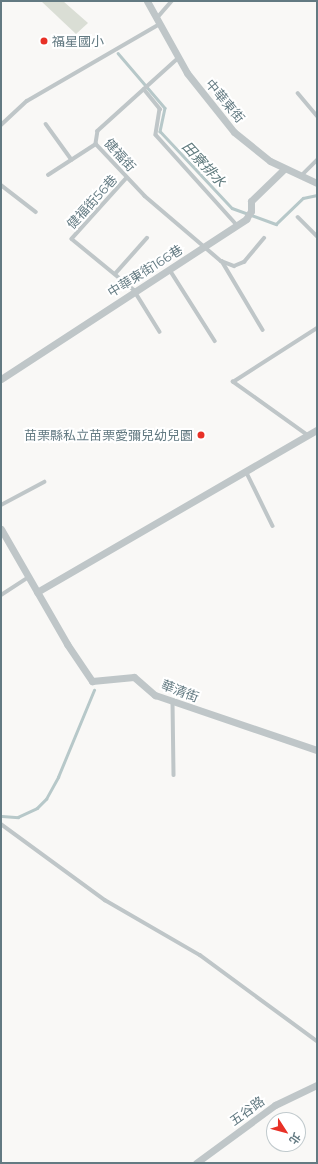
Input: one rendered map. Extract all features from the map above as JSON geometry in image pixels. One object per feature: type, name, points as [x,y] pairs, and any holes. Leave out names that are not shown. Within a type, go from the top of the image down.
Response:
[{"type":"street","name":"中華東街","points":[[148,1],[178,59],[234,132],[284,169],[316,182]]},
{"type":"street","name":"中華東街166巷","points":[[1,379],[134,290],[207,247],[236,224],[246,219],[251,211],[251,201],[284,169]]},
{"type":"street","points":[[37,592],[317,430]]},
{"type":"street","name":"華清街","points":[[1,529],[27,578],[92,681],[134,678],[155,695],[317,750]]},
{"type":"street","name":"五谷路","points":[[196,1163],[275,1106],[317,1085]]},
{"type":"lane","points":[[1,125],[27,101],[158,21],[172,1]]},
{"type":"lane","name":"健福街","points":[[178,59],[98,130],[96,144],[127,178],[222,260],[234,266],[244,262],[264,238]]},
{"type":"lane","points":[[145,88],[160,109],[156,135],[236,224]]},
{"type":"lane","points":[[298,93],[317,116]]},
{"type":"lane","points":[[46,124],[72,160]]},
{"type":"lane","points":[[48,175],[96,144]]},
{"type":"lane","points":[[301,177],[317,160]]},
{"type":"lane","name":"健福街56巷","points":[[115,274],[72,239],[127,178]]},
{"type":"lane","points":[[1,186],[36,212]]},
{"type":"lane","points":[[298,217],[317,236]]},
{"type":"lane","points":[[147,238],[115,274],[134,290],[160,332]]},
{"type":"lane","name":"健福街","points":[[222,260],[263,330]]},
{"type":"lane","points":[[170,270],[215,341]]},
{"type":"lane","points":[[307,435],[233,382],[317,328]]},
{"type":"lane","points":[[246,472],[274,526]]},
{"type":"lane","points":[[1,505],[44,482]]},
{"type":"lane","points":[[1,595],[27,578]]},
{"type":"lane","points":[[173,702],[174,775]]},
{"type":"lane","points":[[1,824],[105,900],[200,955],[317,1041]]},
{"type":"shaded area","points":[[41,1],[63,1],[88,23],[76,34]]},
{"type":"waterway","name":"田寮排水","points":[[118,53],[165,108],[160,131],[232,208],[276,224],[303,198],[317,195]]},
{"type":"waterway","points":[[2,816],[18,817],[37,808],[46,799],[58,777],[94,690]]},
{"type":"place","name":"福星國小","points":[[44,41]]},
{"type":"place","name":"苗栗縣私立苗栗愛彌兒幼兒園","points":[[201,435]]}]
